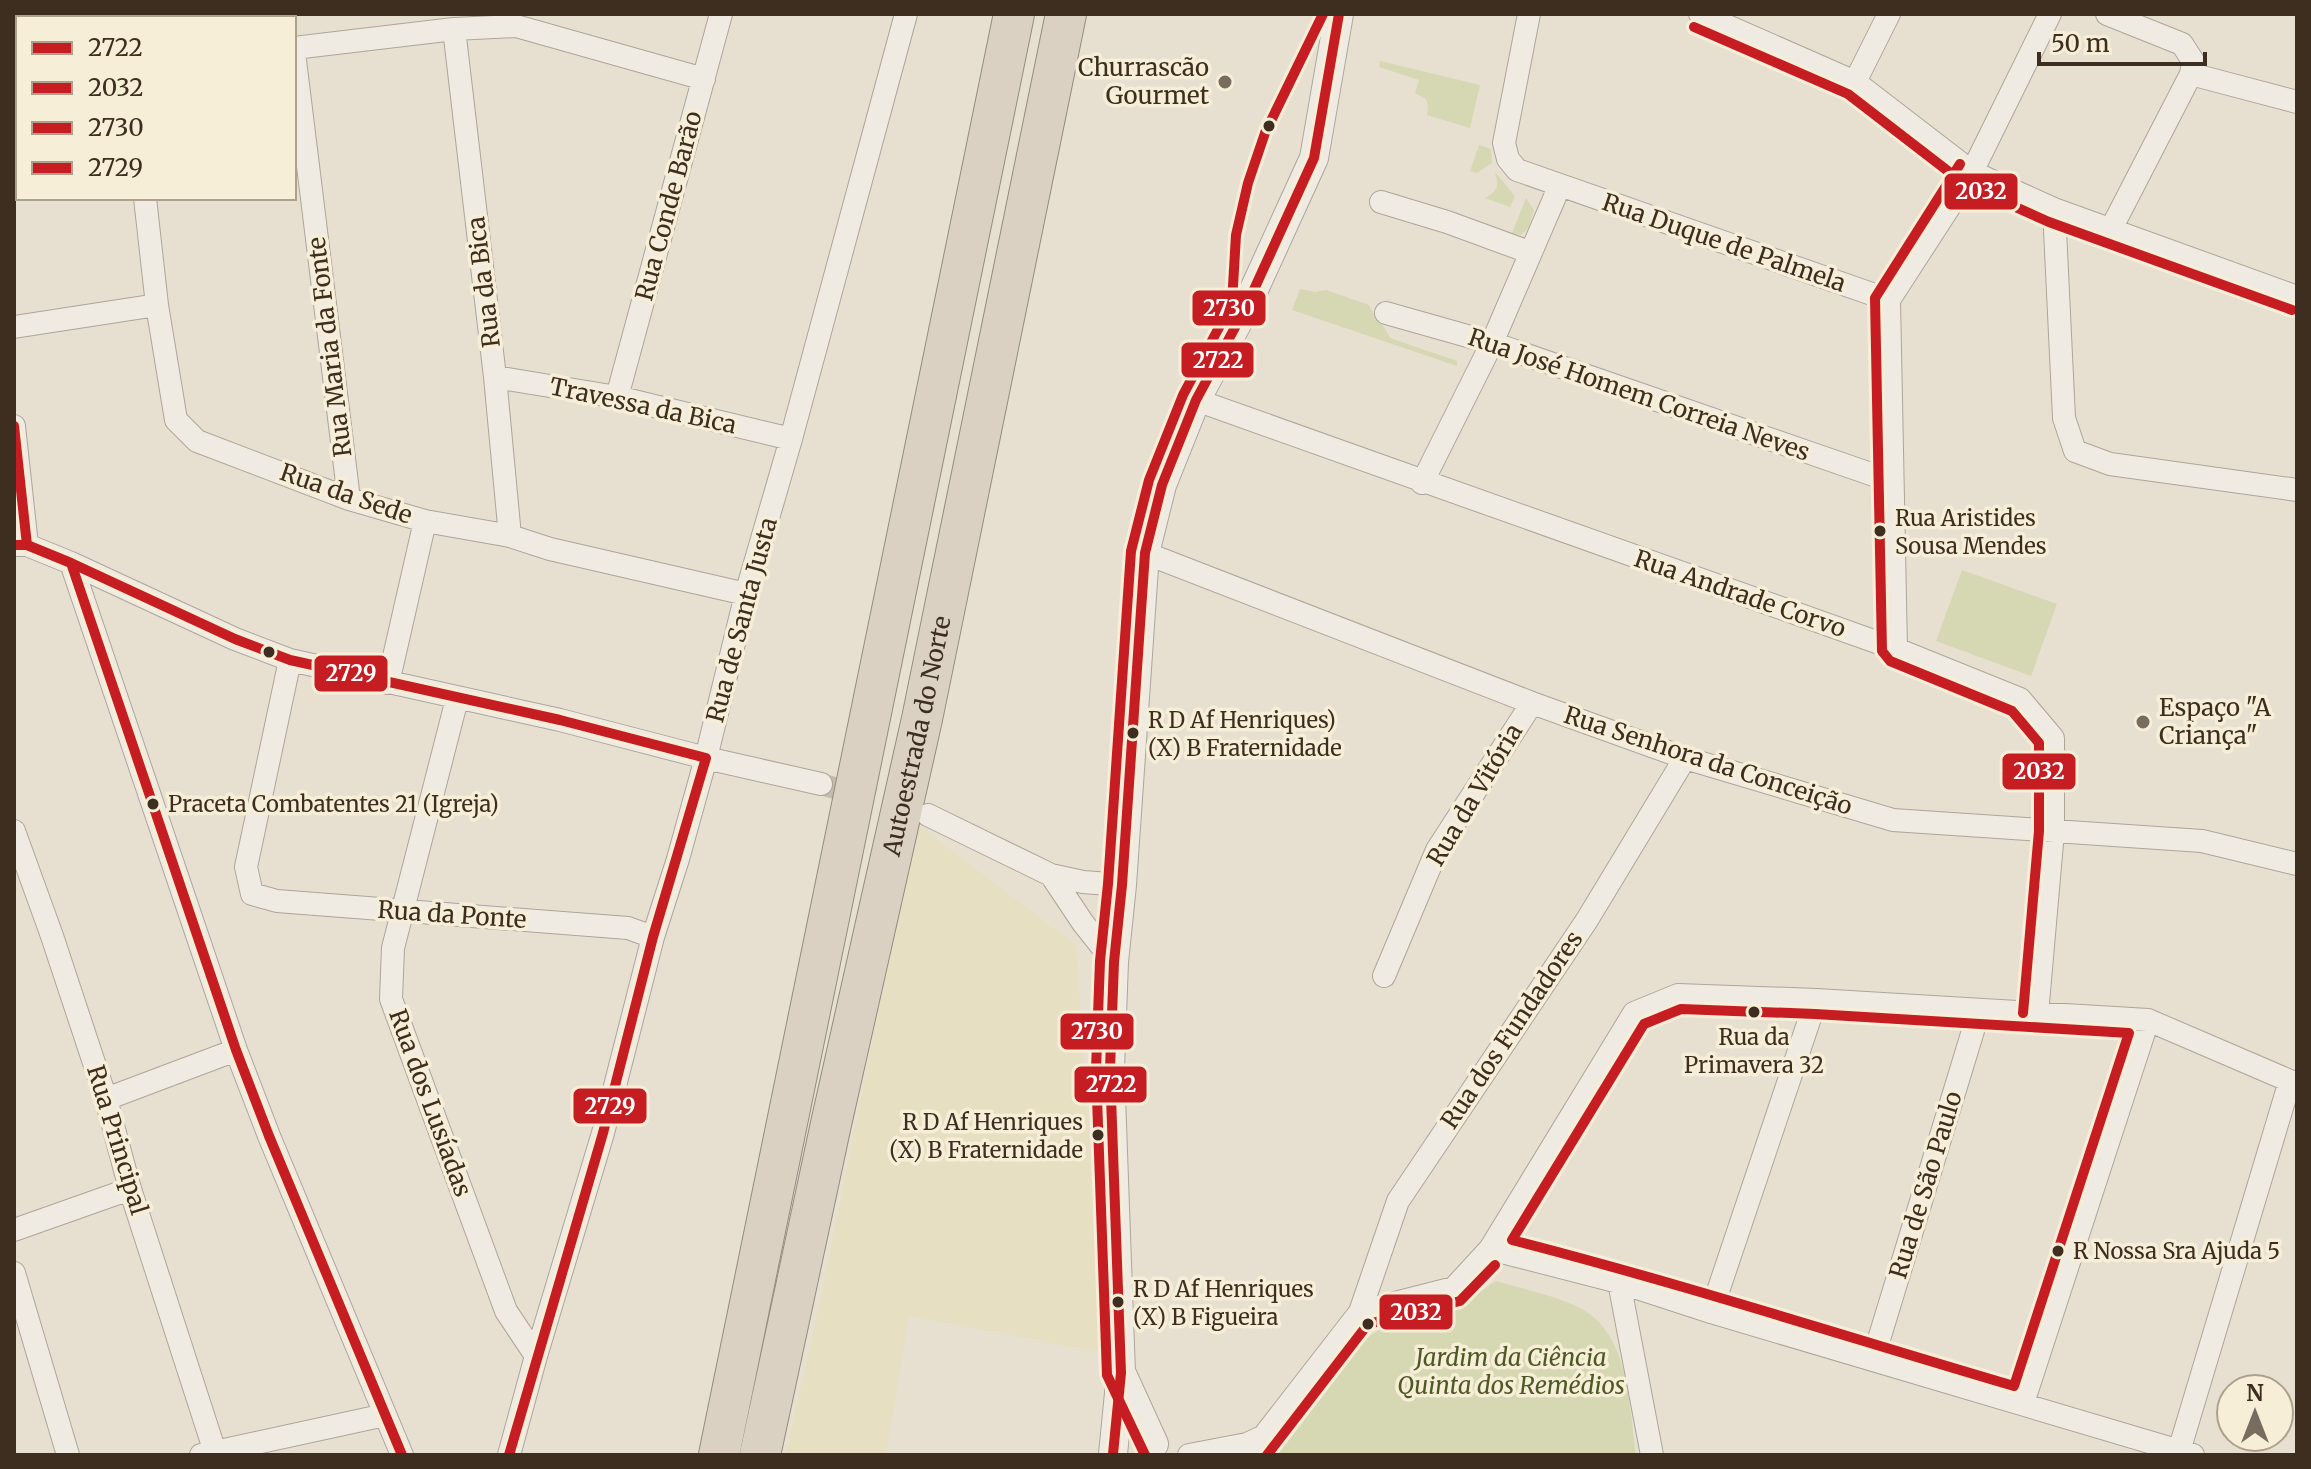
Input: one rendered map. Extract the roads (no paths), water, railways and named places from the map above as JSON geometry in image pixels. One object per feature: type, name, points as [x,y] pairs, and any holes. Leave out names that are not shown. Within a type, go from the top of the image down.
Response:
[{"type":"highway","name":"Autoestrada do Norte","points":[[719,1455],[1014,14]]},
{"type":"highway","name":"Autoestrada do Norte","points":[[760,1455],[922,719],[1066,14]]},
{"type":"street","name":"Rua Conde Barão","points":[[617,397],[721,14]]},
{"type":"street","name":"Rua de Santa Justa","points":[[509,1455],[603,1133],[653,937],[706,758],[746,594],[906,14]]},
{"type":"street","points":[[1113,1454],[1121,1373],[1110,1069],[1114,962],[1145,553],[1162,485],[1196,400],[1246,307],[1314,158],[1339,14]]},
{"type":"street","name":"Rua Duque de Palmela","points":[[1529,14],[1504,143],[1508,159],[1517,170],[1889,300]]},
{"type":"street","points":[[1700,14],[1726,19],[1855,82],[1972,172],[2054,209],[2297,297]]},
{"type":"street","points":[[1855,82],[1889,14]]},
{"type":"street","points":[[1896,649],[1889,300],[1972,172],[2050,14]]},
{"type":"street","points":[[2107,14],[2182,44],[2193,61],[2191,74],[2111,229]]},
{"type":"street","points":[[296,50],[516,20],[704,79]]},
{"type":"street","name":"Rua da Bica","points":[[454,29],[495,377],[510,536]]},
{"type":"street","name":"Rua Maria da Fonte","points":[[296,66],[349,499]]},
{"type":"street","points":[[2191,74],[2297,102]]},
{"type":"street","points":[[1422,483],[1492,343],[1560,185]]},
{"type":"street","name":"Rua da Sede","points":[[145,200],[157,305],[176,420],[197,441],[349,499],[425,521],[510,536],[550,549],[746,594]]},
{"type":"street","points":[[1381,202],[1529,252]]},
{"type":"street","points":[[2054,209],[2064,418],[2075,451],[2110,464],[2297,490]]},
{"type":"street","points":[[14,327],[157,305]]},
{"type":"street","name":"Rua José Homem Correia Neves","points":[[1386,313],[1492,343],[1891,481]]},
{"type":"street","name":"Travessa da Bica","points":[[495,377],[617,397],[791,439]]},
{"type":"street","name":"Rua Andrade Corvo","points":[[1196,400],[1422,483],[1896,649],[2020,699],[2053,738],[2053,832],[2037,1014]]},
{"type":"street","points":[[14,426],[21,545],[71,563],[235,639],[290,660],[560,720],[821,784]]},
{"type":"street","points":[[388,683],[425,521]]},
{"type":"street","name":"Rua Senhora da Conceição","points":[[1145,553],[1532,703],[1685,758],[1893,820],[2202,841],[2297,864]]},
{"type":"street","points":[[71,563],[236,1050],[402,1455]]},
{"type":"street","name":"Rua da Ponte","points":[[290,660],[246,867],[252,894],[277,901],[628,928],[653,937]]},
{"type":"street","name":"Rua dos Lusíadas","points":[[457,699],[393,948],[391,999],[506,1311],[536,1356]]},
{"type":"street","name":"Rua da Vitória","points":[[1384,976],[1437,850],[1532,703]]},
{"type":"street","name":"Rua dos Fundadores","points":[[1249,1455],[1360,1312],[1398,1201],[1587,920],[1685,758]]},
{"type":"street","points":[[928,815],[1051,875],[1083,882],[1122,885]]},
{"type":"street","name":"Rua Principal","points":[[14,831],[106,1099],[208,1453]]},
{"type":"street","points":[[1051,875],[1114,962]]},
{"type":"street","points":[[1360,1312],[1454,1288],[1490,1249],[1634,1013],[1678,995],[2148,1020],[2294,1082],[2186,1453],[1619,1282],[1490,1249]]},
{"type":"street","points":[[1711,1312],[1816,1000]]},
{"type":"street","name":"Rua de São Paulo","points":[[1873,1359],[1979,1011]]},
{"type":"street","points":[[2023,1403],[2148,1020]]},
{"type":"street","points":[[106,1099],[236,1050]]},
{"type":"street","points":[[14,1230],[130,1189]]},
{"type":"street","points":[[14,1273],[21,1321],[68,1455]]},
{"type":"street","points":[[1619,1282],[1652,1455]]},
{"type":"street","points":[[1121,1373],[1162,1450]]},
{"type":"street","points":[[208,1453],[385,1415]]},
{"type":"street","points":[[1189,1455],[1247,1444],[1265,1436]]},
{"type":"street","points":[[1113,1454],[1132,1443],[1162,1450]]},
{"type":"tunnel","points":[[821,784],[912,811]]},
{"type":"place","name":"Churrascão Gourmet","points":[[1225,82]]},
{"type":"place","name":"Rua Aristides Sousa Mendes","points":[[1880,531]]},
{"type":"place","name":"Espaço \"A Criança\"","points":[[2143,722]]},
{"type":"place","name":"R D Af Henriques) (X) B Fraternidade","points":[[1133,733]]},
{"type":"place","name":"Praceta Combatentes 21 (Igreja)","points":[[153,804]]},
{"type":"place","name":"Rua da Primavera 32","points":[[1754,1012]]},
{"type":"place","name":"R D Af Henriques (X) B Fraternidade","points":[[1098,1135]]},
{"type":"place","name":"R Nossa Sra Ajuda 5","points":[[2058,1251]]},
{"type":"place","name":"R D Af Henriques (X) B Figueira","points":[[1118,1302]]},
{"type":"park label","name":"Jardim da Ciência Quinta dos Remédios","points":[[1511,1372]]}]
